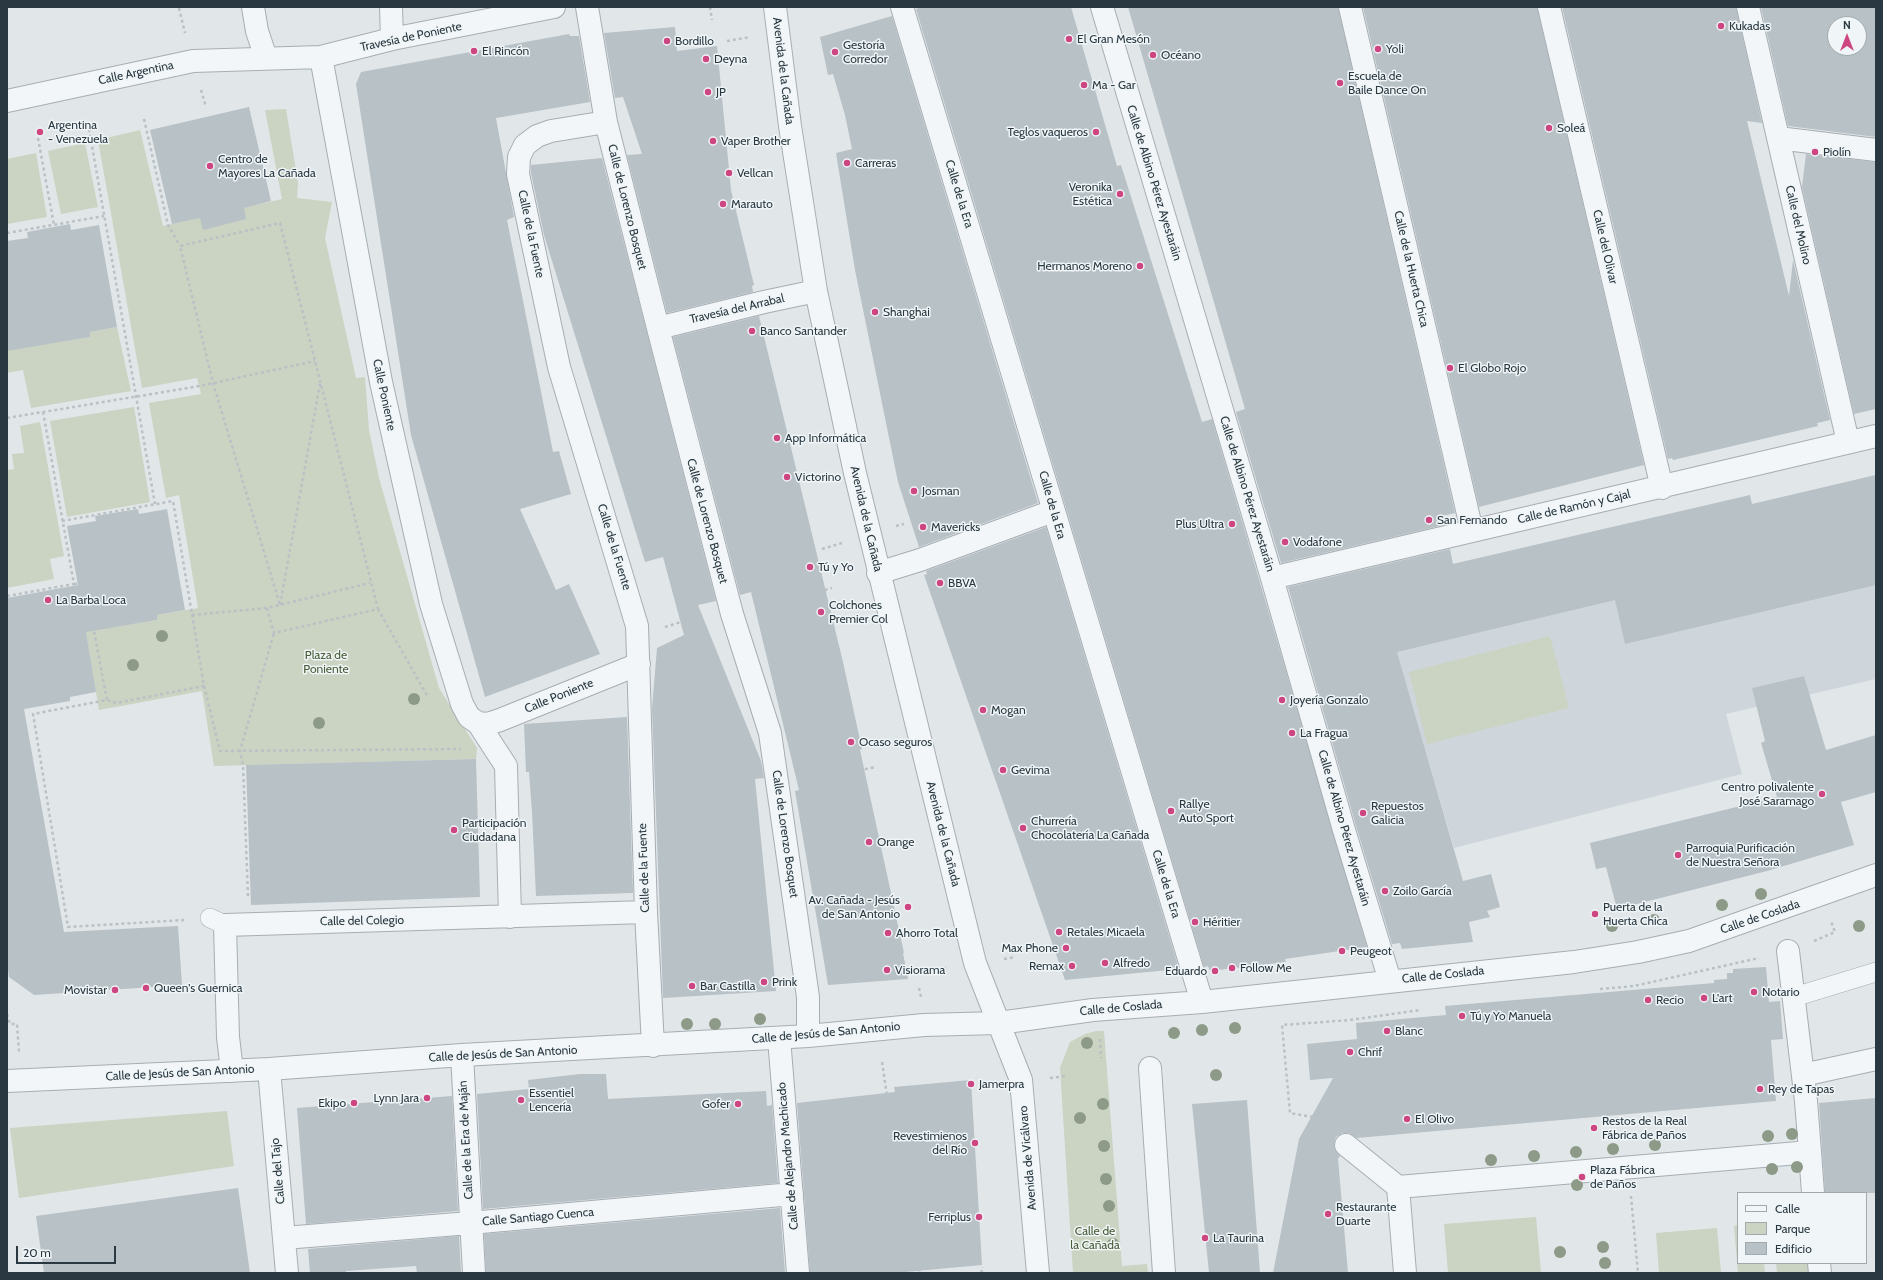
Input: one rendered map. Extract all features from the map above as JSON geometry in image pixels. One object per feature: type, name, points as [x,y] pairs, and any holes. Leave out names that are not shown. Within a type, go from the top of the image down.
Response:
[{"type":"street","points":[[253,7],[257,31],[266,58]]},
{"type":"street","points":[[391,7],[392,40]]},
{"type":"street","name":"Travesía de Poniente","points":[[266,58],[321,57],[392,40],[554,7]]},
{"type":"street","name":"Calle de Lorenzo Bosquet","points":[[587,7],[606,122],[732,614],[770,733],[776,764],[808,997],[808,1036]]},
{"type":"street","name":"Avenida de la Cañada","points":[[775,7],[790,126],[816,291],[854,473],[976,963],[999,1022]]},
{"type":"street","name":"Calle de la Era","points":[[902,7],[1202,1002]]},
{"type":"street","name":"Calle de Albino Pérez Ayestaráin","points":[[1102,7],[1272,578],[1344,830],[1390,981]]},
{"type":"street","name":"Calle de la Huerta Chica","points":[[1350,7],[1472,531]]},
{"type":"street","name":"Calle del Olivar","points":[[1549,7],[1662,488]]},
{"type":"street","name":"Calle del Molino","points":[[1748,7],[1848,442]]},
{"type":"street","name":"Calle Poniente","points":[[321,57],[381,382],[431,604],[462,704],[469,717],[478,723],[506,766],[510,917]]},
{"type":"street","name":"Calle Argentina","points":[[7,101],[193,60],[266,58]]},
{"type":"street","name":"Calle de la Fuente","points":[[606,122],[551,131],[537,136],[525,145],[519,157],[518,174],[559,367],[637,626],[646,912],[653,1046]]},
{"type":"street","points":[[1778,138],[1876,150]]},
{"type":"street","name":"Travesía del Arrabal","points":[[658,328],[816,291]]},
{"type":"street","name":"Calle de Ramón y Cajal","points":[[1272,578],[1662,488],[1876,436]]},
{"type":"street","points":[[878,573],[920,560],[1053,511]]},
{"type":"street","name":"Calle Poniente","points":[[478,723],[488,724],[500,720],[638,664]]},
{"type":"street","name":"Calle de Coslada","points":[[999,1022],[1093,1010],[1202,1002],[1574,962],[1689,941],[1876,875]]},
{"type":"street","name":"Calle del Colegio","points":[[217,921],[510,917],[646,912]]},
{"type":"street","points":[[217,921],[232,1071]]},
{"type":"street","points":[[1788,951],[1803,1074],[1813,1192]]},
{"type":"street","name":"Calle de Jesús de San Antonio","points":[[7,1081],[269,1069],[462,1055],[653,1046],[779,1038],[924,1025],[999,1022]]},
{"type":"street","name":"Avenida de Vicálvaro","points":[[999,1022],[1021,1080],[1038,1273]]},
{"type":"street","name":"Calle de Alejandro Machicado","points":[[779,1038],[798,1273]]},
{"type":"street","name":"Calle de la Era de Maján","points":[[462,1055],[470,1223],[474,1273]]},
{"type":"street","points":[[1803,1074],[1876,1059]]},
{"type":"street","points":[[1150,1068],[1164,1273]]},
{"type":"street","name":"Calle del Tajo","points":[[269,1069],[287,1273]]},
{"type":"street","points":[[1346,1145],[1398,1187],[1810,1152]]},
{"type":"street","points":[[1398,1187],[1405,1273]]},
{"type":"street","name":"Calle Santiago Cuenca","points":[[284,1238],[792,1194]]},
{"type":"lane","points":[[1804,994],[1876,972]]},
{"type":"path","points":[[710,7],[712,20]]},
{"type":"path","points":[[144,119],[168,225],[180,246],[213,383],[280,605]]},
{"type":"path","points":[[89,128],[155,504]]},
{"type":"path","points":[[38,138],[54,225]]},
{"type":"path","points":[[7,233],[104,216]]},
{"type":"path","points":[[180,246],[280,223],[321,382],[370,583],[378,609],[431,702]]},
{"type":"path","points":[[7,293],[7,300]]},
{"type":"path","points":[[576,350],[637,335]]},
{"type":"path","points":[[7,418],[213,383],[315,361]]},
{"type":"path","points":[[280,605],[321,382]]},
{"type":"path","points":[[43,412],[74,584]]},
{"type":"path","points":[[623,484],[672,472]]},
{"type":"path","points":[[62,521],[174,501],[204,686],[220,751],[464,748]]},
{"type":"path","points":[[7,596],[85,583],[86,589]]},
{"type":"path","points":[[192,615],[267,608],[370,583]]},
{"type":"path","points":[[760,607],[832,588]]},
{"type":"path","points":[[248,902],[243,765],[240,751],[274,632],[267,608]]},
{"type":"path","points":[[274,632],[378,609]]},
{"type":"path","points":[[663,628],[706,614]]},
{"type":"path","points":[[93,626],[107,700]]},
{"type":"path","points":[[204,686],[116,703],[107,700],[33,714],[68,927],[217,921]]},
{"type":"path","points":[[454,742],[458,749]]},
{"type":"path","points":[[667,784],[710,781],[743,775],[776,764]]},
{"type":"path","points":[[800,782],[876,767]]},
{"type":"path","points":[[7,1014],[10,1024],[17,1024]]},
{"type":"path","points":[[1282,1025],[1290,1113],[1313,1117]]},
{"type":"path","points":[[1100,1039],[1101,1058]]},
{"type":"path","points":[[882,1062],[901,1191],[920,1273]]},
{"type":"path","points":[[1628,1168],[1638,1273]]},
{"type":"path","points":[[981,1273],[983,1267]]},
{"type":"shaded area","points":[[1876,475],[1876,679],[1726,714],[1742,774],[1454,848],[1376,582],[1629,523],[1632,539],[1665,525]]},
{"type":"green space","name":"Plaza de Poniente","points":[[286,109],[298,183],[297,198],[332,202],[325,238],[356,378],[365,377],[369,430],[379,478],[439,688],[477,748],[476,759],[214,766],[202,691],[99,710],[85,628],[114,627],[157,620],[157,615],[198,608],[179,495],[166,498],[149,403],[201,394],[197,378],[142,388],[98,140],[140,130],[163,226],[282,199],[265,110]]},
{"type":"green space","points":[[85,143],[98,207],[61,214],[48,151]]},
{"type":"green space","points":[[36,153],[47,217],[7,224],[7,159]]},
{"type":"green space","points":[[117,327],[131,391],[31,408],[23,370],[7,373],[7,346],[47,344],[90,337],[90,332]]},
{"type":"green space","points":[[134,407],[150,502],[67,517],[50,421]]},
{"type":"green space","points":[[40,422],[64,556],[50,559],[54,579],[7,588],[7,470],[14,469],[12,454],[24,453],[20,426]]},
{"type":"green space","points":[[1550,636],[1569,708],[1427,744],[1409,672]]},
{"type":"green space","name":"Calle de la Cañada","points":[[1096,1031],[1104,1031],[1122,1266],[1147,1264],[1148,1273],[1073,1273],[1060,1068],[1070,1042],[1085,1034]]},
{"type":"green space","points":[[227,1111],[234,1166],[19,1198],[10,1128]]},
{"type":"green space","points":[[1536,1217],[1541,1273],[1448,1273],[1444,1224]]},
{"type":"green space","points":[[1737,1225],[1737,1261],[1734,1226]]},
{"type":"green space","points":[[1717,1228],[1721,1273],[1659,1273],[1656,1233]]},
{"type":"green space","points":[[1737,1264],[1764,1264],[1765,1273],[1738,1273]]},
{"type":"green space","points":[[1776,1264],[1812,1264],[1813,1273],[1777,1273]]},
{"type":"building","points":[[922,7],[1071,7],[1117,166],[1121,165],[1202,422],[1212,419],[1367,947],[1285,959],[1286,962],[1210,971],[1208,966],[1204,967],[916,9]]},
{"type":"building","points":[[1128,7],[1338,7],[1455,513],[1442,516],[1444,525],[1281,563],[1236,412],[1245,409]]},
{"type":"building","points":[[1363,7],[1537,7],[1644,465],[1479,507]]},
{"type":"building","points":[[1562,7],[1736,7],[1762,123],[1747,121],[1789,296],[1793,260],[1830,420],[1817,423],[1818,426],[1673,460],[1672,458],[1668,459]]},
{"type":"building","points":[[1761,7],[1876,7],[1876,137],[1788,126]]},
{"type":"building","points":[[892,16],[1038,503],[919,547],[898,482],[855,270],[836,153],[852,149],[845,115],[833,74],[828,75],[820,37]]},
{"type":"building","points":[[675,27],[677,51],[717,46],[731,190],[754,285],[752,286],[753,292],[667,313],[627,155],[642,154],[623,97],[615,98],[604,33]]},
{"type":"building","points":[[569,34],[570,36],[579,36],[590,102],[496,118],[514,217],[507,220],[553,452],[559,451],[571,494],[520,509],[556,590],[569,584],[600,654],[485,697],[411,435],[356,84],[361,72]]},
{"type":"building","name":"Centro de Mayores La Cañada","points":[[249,107],[271,201],[244,208],[246,219],[203,230],[200,218],[172,224],[150,130]]},
{"type":"building","points":[[1806,154],[1876,162],[1876,409],[1854,414],[1802,187]]},
{"type":"building","points":[[602,158],[716,601],[698,605],[761,761],[764,778],[755,779],[776,991],[663,998],[652,708],[657,648],[684,635],[663,557],[645,562],[544,235],[531,173],[531,165]]},
{"type":"building","points":[[70,224],[71,230],[99,225],[117,327],[90,332],[90,337],[7,351],[7,241],[28,238],[27,232]]},
{"type":"building","points":[[759,316],[843,662],[862,749],[860,750],[904,953],[908,979],[828,985],[795,791],[799,790],[751,592],[740,595],[673,337]]},
{"type":"building","points":[[1876,475],[1876,585],[1625,644],[1615,600],[1397,652],[1463,881],[1491,874],[1500,907],[1487,911],[1490,917],[1469,922],[1473,942],[1402,949],[1400,943],[1392,944],[1356,826],[1288,587],[1450,549],[1453,564],[1750,495],[1752,504]]},
{"type":"building","points":[[138,509],[139,514],[167,509],[185,610],[157,615],[157,620],[86,632],[96,692],[70,697],[70,701],[24,709],[64,932],[178,926],[182,985],[34,995],[9,977],[7,963],[7,598],[78,585],[67,526],[96,521],[95,516]]},
{"type":"building","points":[[1046,527],[1179,969],[1065,980],[924,575],[927,574],[926,571]]},
{"type":"building","points":[[1804,676],[1826,750],[1876,735],[1876,792],[1841,802],[1854,845],[1767,871],[1617,909],[1606,867],[1596,869],[1590,843],[1777,797],[1761,743],[1765,741],[1752,688]]},
{"type":"building","points":[[627,717],[633,893],[536,896],[532,812],[529,772],[526,772],[524,724]]},
{"type":"building","points":[[476,759],[480,897],[251,905],[246,765]]},
{"type":"building","points":[[1766,967],[1769,1002],[1780,1001],[1783,1039],[1771,1040],[1776,1101],[1357,1138],[1348,1133],[1342,1133],[1336,1137],[1334,1143],[1335,1150],[1340,1156],[1338,1159],[1348,1273],[1273,1273],[1299,1139],[1333,1078],[1310,1080],[1307,1044],[1357,1039],[1356,1023],[1446,1015],[1445,1006],[1714,983],[1714,980],[1727,979],[1727,973],[1733,973],[1733,969]]},
{"type":"building","points":[[580,1074],[606,1074],[608,1099],[766,1091],[767,1106],[772,1105],[778,1183],[483,1209],[477,1094],[529,1089],[528,1080]]},
{"type":"building","points":[[971,1080],[982,1265],[894,1273],[810,1273],[797,1103],[895,1092],[894,1087]]},
{"type":"building","points":[[452,1096],[458,1211],[306,1224],[297,1108]]},
{"type":"building","points":[[1876,1098],[1876,1193],[1825,1192],[1819,1103]]},
{"type":"building","points":[[1247,1100],[1260,1273],[1209,1273],[1192,1104]]},
{"type":"building","points":[[238,1188],[250,1273],[44,1273],[36,1216]]},
{"type":"building","points":[[780,1208],[785,1273],[486,1273],[484,1234]]},
{"type":"building","points":[[459,1236],[461,1273],[417,1273],[416,1266],[346,1271],[346,1273],[310,1273],[308,1249]]},
{"type":"place","name":"Kukadas","points":[[1721,26]]},
{"type":"place","name":"El Gran Mesón","points":[[1069,39]]},
{"type":"place","name":"Bordillo","points":[[667,41]]},
{"type":"place","name":"Yoli","points":[[1378,49]]},
{"type":"place","name":"El Rincón","points":[[474,51]]},
{"type":"place","name":"Gestoría Corredor","points":[[835,52]]},
{"type":"place","name":"Océano","points":[[1153,55]]},
{"type":"place","name":"Deyna","points":[[706,59]]},
{"type":"place","name":"Escuela de Baile Dance On","points":[[1340,83]]},
{"type":"place","name":"Ma - Gar","points":[[1084,85]]},
{"type":"place","name":"JP","points":[[708,92]]},
{"type":"place","name":"Soleá","points":[[1549,128]]},
{"type":"place","name":"Argentina - Venezuela","points":[[40,132]]},
{"type":"place","name":"Teglos vaqueros","points":[[1096,132]]},
{"type":"place","name":"Vaper Brother","points":[[713,141]]},
{"type":"place","name":"Piolín","points":[[1815,152]]},
{"type":"place","name":"Carreras","points":[[847,163]]},
{"type":"place","name":"Centro de Mayores La Cañada","points":[[210,166]]},
{"type":"place","name":"Vellcan","points":[[729,173]]},
{"type":"place","name":"Veronika Estética","points":[[1120,194]]},
{"type":"place","name":"Marauto","points":[[723,204]]},
{"type":"place","name":"Hermanos Moreno","points":[[1140,266]]},
{"type":"place","name":"Shanghai","points":[[875,312]]},
{"type":"place","name":"Banco Santander","points":[[752,331]]},
{"type":"place","name":"El Globo Rojo","points":[[1450,368]]},
{"type":"place","name":"App Informática","points":[[777,438]]},
{"type":"place","name":"Victorino","points":[[787,477]]},
{"type":"place","name":"Josman","points":[[914,491]]},
{"type":"place","name":"San Fernando","points":[[1429,520]]},
{"type":"place","name":"Plus Ultra","points":[[1232,524]]},
{"type":"place","name":"Mavericks","points":[[923,527]]},
{"type":"place","name":"Vodafone","points":[[1285,542]]},
{"type":"place","name":"Tú y Yo","points":[[810,567]]},
{"type":"place","name":"BBVA","points":[[940,583]]},
{"type":"place","name":"La Barba Loca","points":[[48,600]]},
{"type":"place","name":"Colchones Premier Col","points":[[821,612]]},
{"type":"place","name":"Joyería Gonzalo","points":[[1282,700]]},
{"type":"place","name":"Mogan","points":[[983,710]]},
{"type":"place","name":"La Fragua","points":[[1292,733]]},
{"type":"place","name":"Ocaso seguros","points":[[851,742]]},
{"type":"place","name":"Gevima","points":[[1003,770]]},
{"type":"place","name":"Centro polivalente José Saramago","points":[[1822,794]]},
{"type":"place","name":"Rallye Auto Sport","points":[[1171,811]]},
{"type":"place","name":"Repuestos Galicia","points":[[1363,813]]},
{"type":"place","name":"Churrería Chocolatería La Cañada","points":[[1023,828]]},
{"type":"place","name":"Participación Ciudadana","points":[[454,830]]},
{"type":"place","name":"Orange","points":[[869,842]]},
{"type":"place","name":"Parroquia Purificación de Nuestra Señora","points":[[1678,855]]},
{"type":"place","name":"Zoilo García","points":[[1385,891]]},
{"type":"place","name":"Av. Cañada - Jesús de San Antonio","points":[[908,907]]},
{"type":"place","name":"Puerta de la Huerta Chica","points":[[1595,914]]},
{"type":"place","name":"Héritier","points":[[1195,922]]},
{"type":"place","name":"Retales Micaela","points":[[1059,932]]},
{"type":"place","name":"Ahorro Total","points":[[888,933]]},
{"type":"place","name":"Max Phone","points":[[1066,948]]},
{"type":"place","name":"Peugeot","points":[[1342,951]]},
{"type":"place","name":"Alfredo","points":[[1105,963]]},
{"type":"place","name":"Remax","points":[[1072,966]]},
{"type":"place","name":"Follow Me","points":[[1232,968]]},
{"type":"place","name":"Visiorama","points":[[887,970]]},
{"type":"place","name":"Eduardo","points":[[1215,971]]},
{"type":"place","name":"Prink","points":[[764,982]]},
{"type":"place","name":"Bar Castilla","points":[[692,986]]},
{"type":"place","name":"Queen's Guernica","points":[[146,988]]},
{"type":"place","name":"Movistar","points":[[115,990]]},
{"type":"place","name":"Notario","points":[[1754,992]]},
{"type":"place","name":"L'art","points":[[1704,998]]},
{"type":"place","name":"Recio","points":[[1648,1000]]},
{"type":"place","name":"Tú y Yo Manuela","points":[[1462,1016]]},
{"type":"place","name":"Blanc","points":[[1387,1031]]},
{"type":"place","name":"Chrif","points":[[1350,1052]]},
{"type":"place","name":"Jamerpra","points":[[971,1084]]},
{"type":"place","name":"Rey de Tapas","points":[[1760,1089]]},
{"type":"place","name":"Lynn Jara","points":[[427,1098]]},
{"type":"place","name":"Essentiel Lencería","points":[[521,1100]]},
{"type":"place","name":"Ekipo","points":[[354,1103]]},
{"type":"place","name":"Gofer","points":[[738,1104]]},
{"type":"place","name":"El Olivo","points":[[1407,1119]]},
{"type":"place","name":"Restos de la Real Fábrica de Paños","points":[[1594,1128]]},
{"type":"place","name":"Revestimienos del Río","points":[[975,1143]]},
{"type":"place","name":"Plaza Fábrica de Paños","points":[[1582,1177]]},
{"type":"place","name":"Restaurante Duarte","points":[[1328,1214]]},
{"type":"place","name":"Ferriplus","points":[[979,1217]]},
{"type":"place","name":"La Taurina","points":[[1205,1238]]}]
